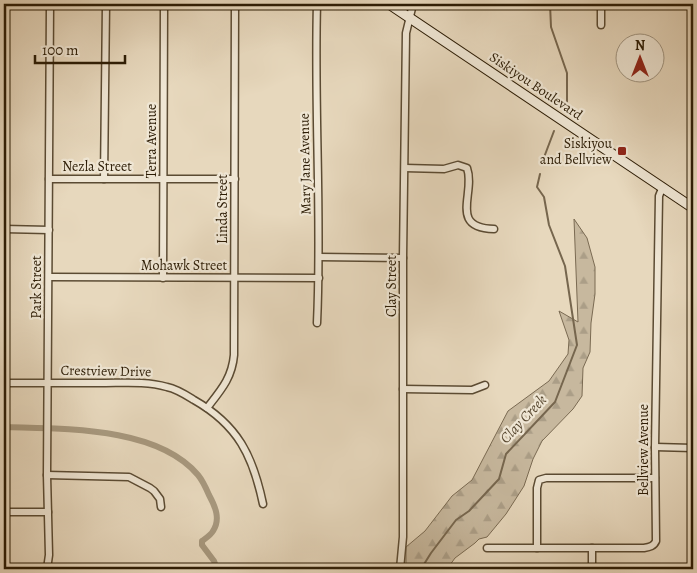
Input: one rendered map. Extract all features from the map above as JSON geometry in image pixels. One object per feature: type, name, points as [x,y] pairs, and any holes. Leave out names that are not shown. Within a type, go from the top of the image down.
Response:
[{"type":"main road","name":"Siskiyou Boulevard","points":[[389,4],[693,208]]},
{"type":"street","name":"Park Street","points":[[47,569],[49,555],[47,474],[50,4]]},
{"type":"street","points":[[104,179],[106,4]]},
{"type":"street","name":"Terra Avenue","points":[[163,278],[164,4]]},
{"type":"street","name":"Linda Street","points":[[207,408],[225,384],[233,365],[235,4]]},
{"type":"street","name":"Mary Jane Avenue","points":[[316,323],[319,278],[317,4]]},
{"type":"street","name":"Clay Street","points":[[400,569],[403,537],[403,258],[406,33],[413,4]]},
{"type":"street","points":[[601,4],[601,24]]},
{"type":"street","points":[[405,168],[444,169],[458,165],[467,168],[469,176],[466,207],[468,217],[476,226],[494,229]]},
{"type":"street","name":"Nezla Street","points":[[49,179],[235,180]]},
{"type":"street","name":"Bellview Avenue","points":[[487,548],[644,548],[653,546],[656,541],[655,447],[659,196],[663,188]]},
{"type":"street","points":[[4,229],[49,230]]},
{"type":"street","points":[[319,258],[403,258]]},
{"type":"street","name":"Mohawk Street","points":[[49,277],[319,278]]},
{"type":"street","name":"Crestview Drive","points":[[4,383],[144,383],[169,387],[181,392],[207,408],[227,425],[243,447],[256,473],[262,504]]},
{"type":"street","points":[[403,389],[472,390],[485,384]]},
{"type":"street","points":[[655,447],[693,448]]},
{"type":"street","points":[[47,474],[129,477],[154,491],[160,498],[161,507]]},
{"type":"street","points":[[537,548],[537,488],[539,480],[546,478],[656,478]]},
{"type":"street","points":[[4,512],[48,512]]},
{"type":"street","points":[[592,548],[592,569]]},
{"type":"green space","points":[[574,219],[587,238],[595,267],[595,294],[590,352],[583,368],[582,396],[573,409],[542,441],[533,459],[524,486],[506,514],[487,537],[479,539],[455,558],[447,569],[406,569],[406,547],[425,531],[452,496],[472,480],[508,411],[549,381],[568,354],[569,340],[559,311],[578,322]]},
{"type":"waterway","name":"Clay Creek","points":[[550,4],[551,27],[567,73],[567,102]]},
{"type":"waterway","name":"Clay Creek","points":[[543,160],[554,131]]},
{"type":"waterway","name":"Clay Creek","points":[[421,569],[456,520],[469,511],[499,479],[506,454],[555,402],[577,345],[565,266],[549,225],[544,197],[537,187],[540,174]]},
{"type":"waterway","points":[[4,427],[53,428],[107,433],[159,447],[180,459],[200,477],[215,508],[217,522],[211,534],[202,541],[202,545],[214,561],[217,569]]},
{"type":"place","name":"Siskiyou and Bellview","points":[[622,151]]}]
